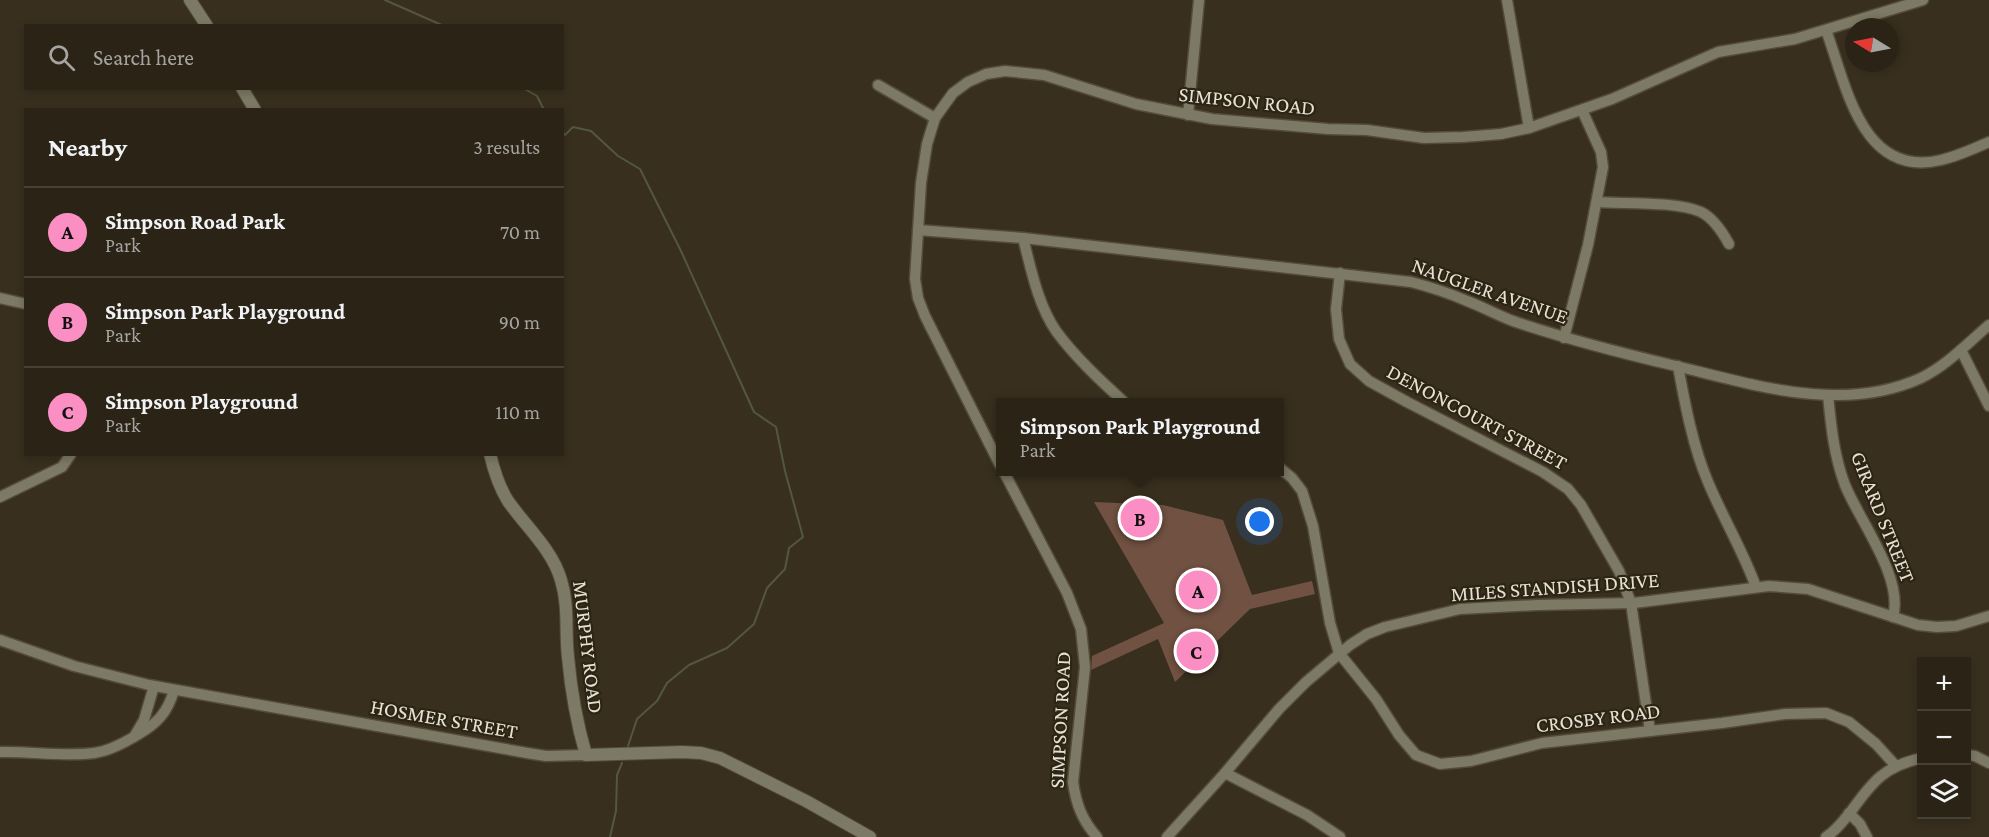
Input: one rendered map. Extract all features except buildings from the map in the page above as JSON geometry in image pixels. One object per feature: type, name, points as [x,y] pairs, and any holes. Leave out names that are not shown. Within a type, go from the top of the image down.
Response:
[{"type":"street","points":[[190,0],[206,24]]},
{"type":"street","points":[[1188,115],[1199,0]]},
{"type":"street","points":[[1507,0],[1529,128]]},
{"type":"street","name":"SIMPSON ROAD","points":[[996,457],[926,316],[918,298],[915,279],[927,144],[935,118],[953,93],[969,82],[986,74],[1025,71],[1117,99],[1188,115],[1328,129],[1367,130],[1424,138],[1482,136],[1529,128],[1582,110],[1718,52],[1795,39],[1923,0]]},
{"type":"street","points":[[1826,30],[1857,118],[1867,135],[1878,146],[1904,160],[1919,162],[1939,161],[1960,155],[1989,142]]},
{"type":"street","points":[[878,85],[935,118]]},
{"type":"street","points":[[243,90],[254,108]]},
{"type":"street","points":[[1564,338],[1597,202],[1603,167],[1601,152],[1582,110]]},
{"type":"street","points":[[1597,202],[1679,207],[1703,213],[1722,231],[1729,244]]},
{"type":"street","name":"NAUGLER AVENUE","points":[[918,230],[1023,238],[1411,282],[1564,338],[1810,395],[1865,393],[1921,377],[1961,350],[1989,325]]},
{"type":"street","points":[[1023,238],[1033,279],[1056,330],[1120,398]]},
{"type":"street","name":"DENONCOURT STREET","points":[[1340,273],[1336,309],[1339,339],[1350,364],[1369,381],[1543,472],[1568,489],[1581,505],[1619,571],[1631,603],[1650,731]]},
{"type":"street","points":[[0,298],[24,304]]},
{"type":"street","points":[[1961,350],[1989,406]]},
{"type":"street","points":[[1678,366],[1685,403],[1707,481],[1745,556],[1756,587]]},
{"type":"street","name":"GIRARD STREET","points":[[1828,395],[1835,452],[1845,486],[1892,580],[1895,598],[1893,617]]},
{"type":"street","points":[[0,497],[62,467],[70,456]]},
{"type":"street","name":"MURPHY ROAD","points":[[491,456],[498,482],[507,499],[548,552],[561,578],[566,597],[570,674],[578,732],[586,755]]},
{"type":"street","points":[[1284,471],[1302,491],[1313,526],[1330,623],[1339,653]]},
{"type":"street","name":"SIMPSON ROAD","points":[[1007,476],[1066,593],[1081,629],[1085,667],[1072,782],[1083,819],[1097,837]]},
{"type":"street","name":"MILES STANDISH DRIVE","points":[[1167,837],[1292,695],[1339,653],[1367,634],[1385,627],[1460,609],[1631,603],[1756,587],[1788,586],[1808,589],[1918,625],[1956,626],[1989,616]]},
{"type":"street","name":"HOSMER STREET","points":[[0,640],[74,666],[154,686],[527,753],[546,756],[701,753],[720,758],[806,801],[870,837]]},
{"type":"street","name":"CROSBY ROAD","points":[[1339,653],[1376,699],[1399,735],[1416,755],[1440,764],[1471,761],[1539,744],[1785,714],[1826,713],[1849,722],[1876,744],[1896,766]]},
{"type":"street","points":[[134,737],[144,720],[154,686]]},
{"type":"street","points":[[0,752],[96,753],[114,747],[146,731],[164,714],[171,703],[174,690]]},
{"type":"street","points":[[1971,755],[1989,763]]},
{"type":"street","points":[[1826,837],[1833,833],[1882,773],[1896,766],[1917,760]]},
{"type":"street","points":[[1225,773],[1307,815],[1340,837]]},
{"type":"street","points":[[1849,813],[1860,824],[1867,837]]},
{"type":"shaded area","points":[[1094,502],[1163,505],[1223,520],[1252,595],[1312,581],[1315,594],[1250,609],[1175,682],[1158,639],[1091,670],[1092,656],[1164,623]]},
{"type":"waterway","points":[[385,0],[439,24]]},
{"type":"waterway","points":[[526,90],[537,96],[543,108]]},
{"type":"waterway","points":[[564,134],[573,127],[591,131],[618,156],[640,169],[681,251],[754,412],[776,427],[803,537],[789,548],[785,569],[767,588],[754,624],[727,648],[689,665],[667,683],[657,701],[637,719],[628,746]]},
{"type":"waterway","points":[[610,837],[616,811],[617,775],[622,763]]},
{"type":"place","name":"Simpson Park Playground","points":[[1140,518]]},
{"type":"place","name":"Simpson Road Park","points":[[1198,590]]},
{"type":"place","name":"Simpson Playground","points":[[1196,651]]}]
